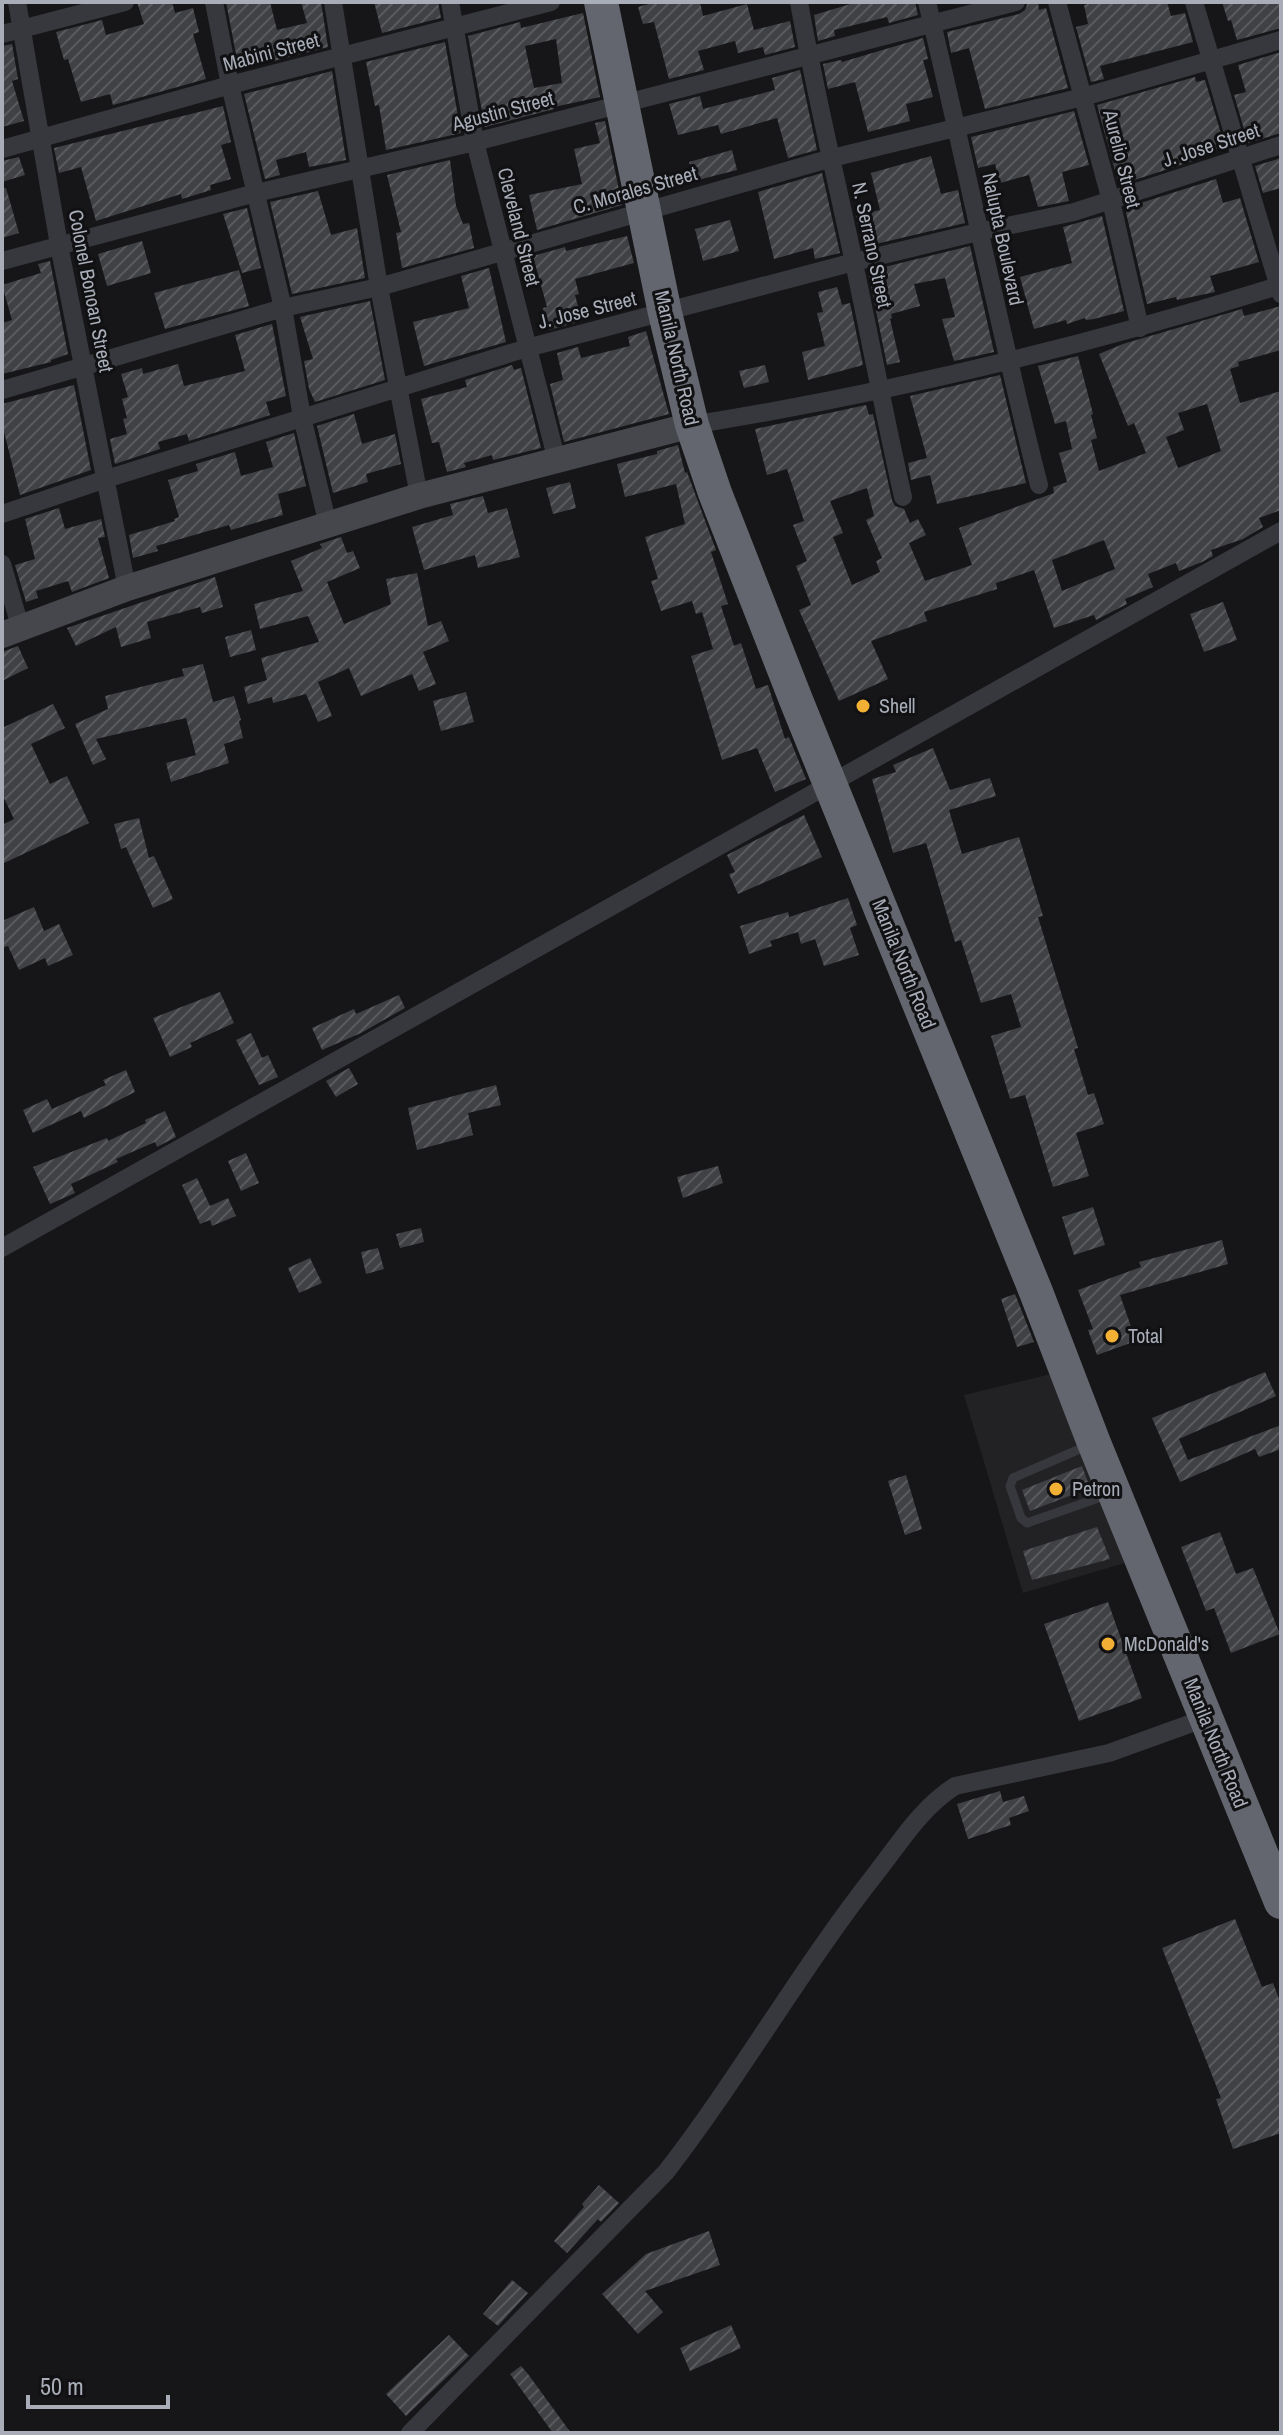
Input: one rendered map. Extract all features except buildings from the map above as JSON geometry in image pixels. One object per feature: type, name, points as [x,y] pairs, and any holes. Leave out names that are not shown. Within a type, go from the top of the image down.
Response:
[{"type":"highway","name":"Manila North Road","points":[[601,2],[665,313],[692,425],[715,493],[1094,1443],[1281,1902]]},
{"type":"main road","points":[[11,630],[127,588],[419,496],[692,425]]},
{"type":"street","name":"Colonel Bonoan Street","points":[[17,2],[59,245],[127,588]]},
{"type":"street","points":[[2,34],[125,2]]},
{"type":"street","points":[[214,2],[230,85],[283,308],[302,417],[328,525]]},
{"type":"street","points":[[333,2],[379,287],[419,496]]},
{"type":"street","name":"Cleveland Street","points":[[450,2],[475,142],[557,461]]},
{"type":"street","name":"Mabini Street","points":[[2,149],[230,85],[551,2]]},
{"type":"street","name":"N. Serrano Street","points":[[799,2],[878,390],[903,497]]},
{"type":"street","name":"Nalupta Boulevard","points":[[927,2],[958,128],[1007,360],[1039,485]]},
{"type":"street","name":"Agustin Street","points":[[2,261],[256,193],[475,142],[1016,2]]},
{"type":"street","name":"Aurelio Street","points":[[1057,2],[1111,201],[1140,328]]},
{"type":"street","points":[[692,425],[878,390],[1007,360],[1140,328],[1280,288],[1194,2]]},
{"type":"street","name":"C. Morales Street","points":[[2,390],[283,308],[379,287],[832,158],[1083,97],[1281,40]]},
{"type":"street","name":"J. Jose Street","points":[[2,514],[527,348],[854,262],[1074,212],[1281,145]]},
{"type":"street","points":[[2,1248],[1281,531]]},
{"type":"street","points":[[2,564],[11,630]]},
{"type":"street","points":[[410,2433],[666,2172],[701,2126],[837,1923],[914,1822],[937,1797],[955,1786],[1109,1753],[1206,1718]]},
{"type":"lane","points":[[1094,1443],[1013,1478],[1010,1486],[1021,1518],[1027,1523],[1114,1492]]},
{"type":"shaded area","points":[[1055,1373],[1128,1562],[1023,1593],[964,1395]]},
{"type":"place","name":"Shell","points":[[863,706]]},
{"type":"place","name":"Total","points":[[1112,1336]]},
{"type":"place","name":"Petron","points":[[1056,1489]]},
{"type":"place","name":"McDonald's","points":[[1108,1644]]}]
